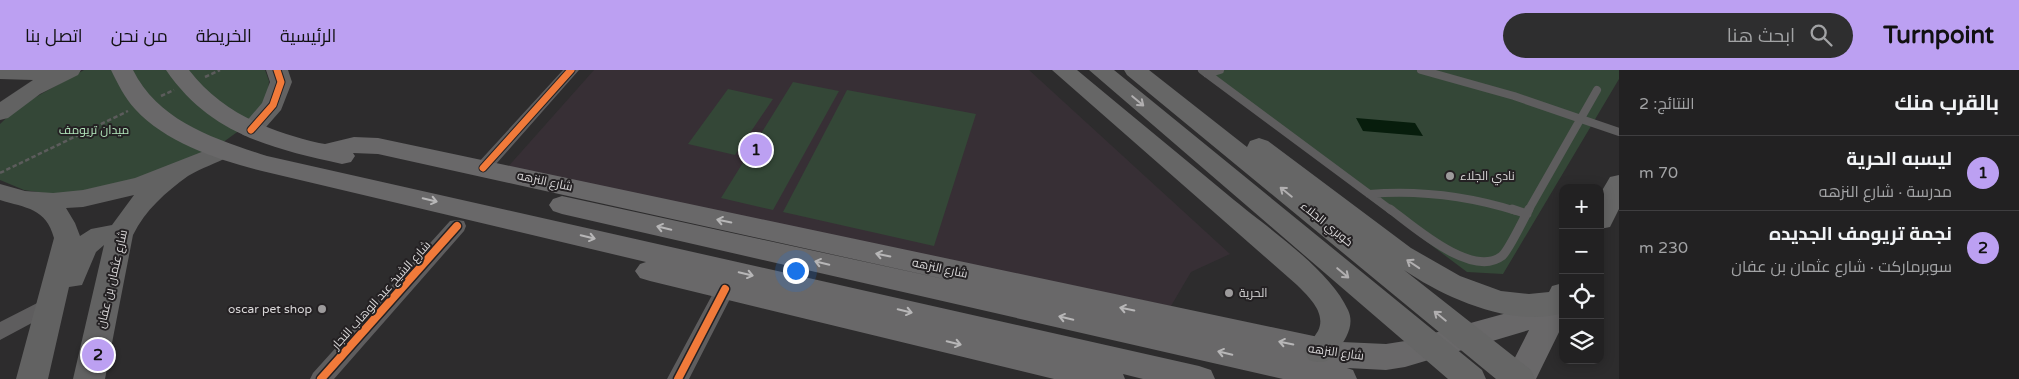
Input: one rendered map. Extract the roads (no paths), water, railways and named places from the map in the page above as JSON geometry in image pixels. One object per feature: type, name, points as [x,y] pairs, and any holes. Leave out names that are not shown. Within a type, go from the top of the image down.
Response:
[{"type":"highway","points":[[1064,70],[1272,247],[1320,291],[1336,319],[1333,335],[1320,351]]},
{"type":"highway","points":[[1100,70],[1470,379]]},
{"type":"highway","name":"كوبري الجلاء","points":[[1134,70],[1520,379]]},
{"type":"highway","points":[[1162,70],[1418,267],[1464,291],[1489,300],[1538,306],[1558,302]]},
{"type":"highway","points":[[1604,212],[1619,183]]},
{"type":"highway","points":[[1272,247],[1311,252],[1332,248],[1346,238],[1351,224],[1350,216]]},
{"type":"main road","name":"شارع النزهه","points":[[122,70],[125,80],[142,104],[178,130],[222,150],[262,162],[385,165],[1349,368],[1386,357],[1418,351],[1558,302]]},
{"type":"main road","points":[[0,73],[65,72]]},
{"type":"main road","points":[[0,113],[32,89],[65,72]]},
{"type":"main road","name":"شارع النزهه","points":[[182,77],[216,111],[251,130],[274,138],[315,162]]},
{"type":"main road","name":"شارع النزهه","points":[[315,162],[354,144],[367,144],[1320,351],[1349,368]]},
{"type":"main road","points":[[33,200],[66,200],[104,195],[142,186],[179,172],[222,150]]},
{"type":"main road","points":[[1109,379],[321,193],[312,187],[307,180],[315,162],[1199,379]]},
{"type":"main road","name":"شارع عثمان بن عفان","points":[[89,379],[120,236],[127,219],[140,202],[158,186],[179,172]]},
{"type":"main road","points":[[0,192],[33,200],[51,209],[63,222],[68,238],[32,379]]},
{"type":"main road","points":[[53,298],[71,280],[82,250],[88,242],[106,234],[120,236]]},
{"type":"main road","points":[[1520,379],[1558,302]]},
{"type":"main road","points":[[1349,368],[1382,379]]},
{"type":"street","points":[[251,130],[273,105],[281,82],[277,70]]},
{"type":"street","points":[[483,168],[571,70]]},
{"type":"street","name":"شارع الشيخ عبد الوهاب النجار","points":[[321,379],[457,226]]},
{"type":"street","points":[[678,379],[725,289]]},
{"type":"street","points":[[0,332],[53,298]]},
{"type":"lane","points":[[1204,72],[1220,70]]},
{"type":"lane","points":[[1421,70],[1432,71],[1514,96],[1619,132]]},
{"type":"lane","points":[[1204,72],[1445,250],[1462,257],[1489,261],[1496,260],[1503,255],[1597,90]]},
{"type":"lane","points":[[1369,194],[1408,191],[1442,193],[1498,204],[1527,214]]},
{"type":"place","name":"ليسبه الحرية","points":[[756,150]]},
{"type":"place","name":"نادي الجلاء","points":[[1450,176]]},
{"type":"place","name":"الحرية","points":[[1229,293]]},
{"type":"place","name":"oscar pet shop","points":[[322,309]]},
{"type":"place","name":"نجمة تريومف الجديده","points":[[98,355]]},
{"type":"park label","name":"ميدان تريومف","points":[[94,130]]}]
